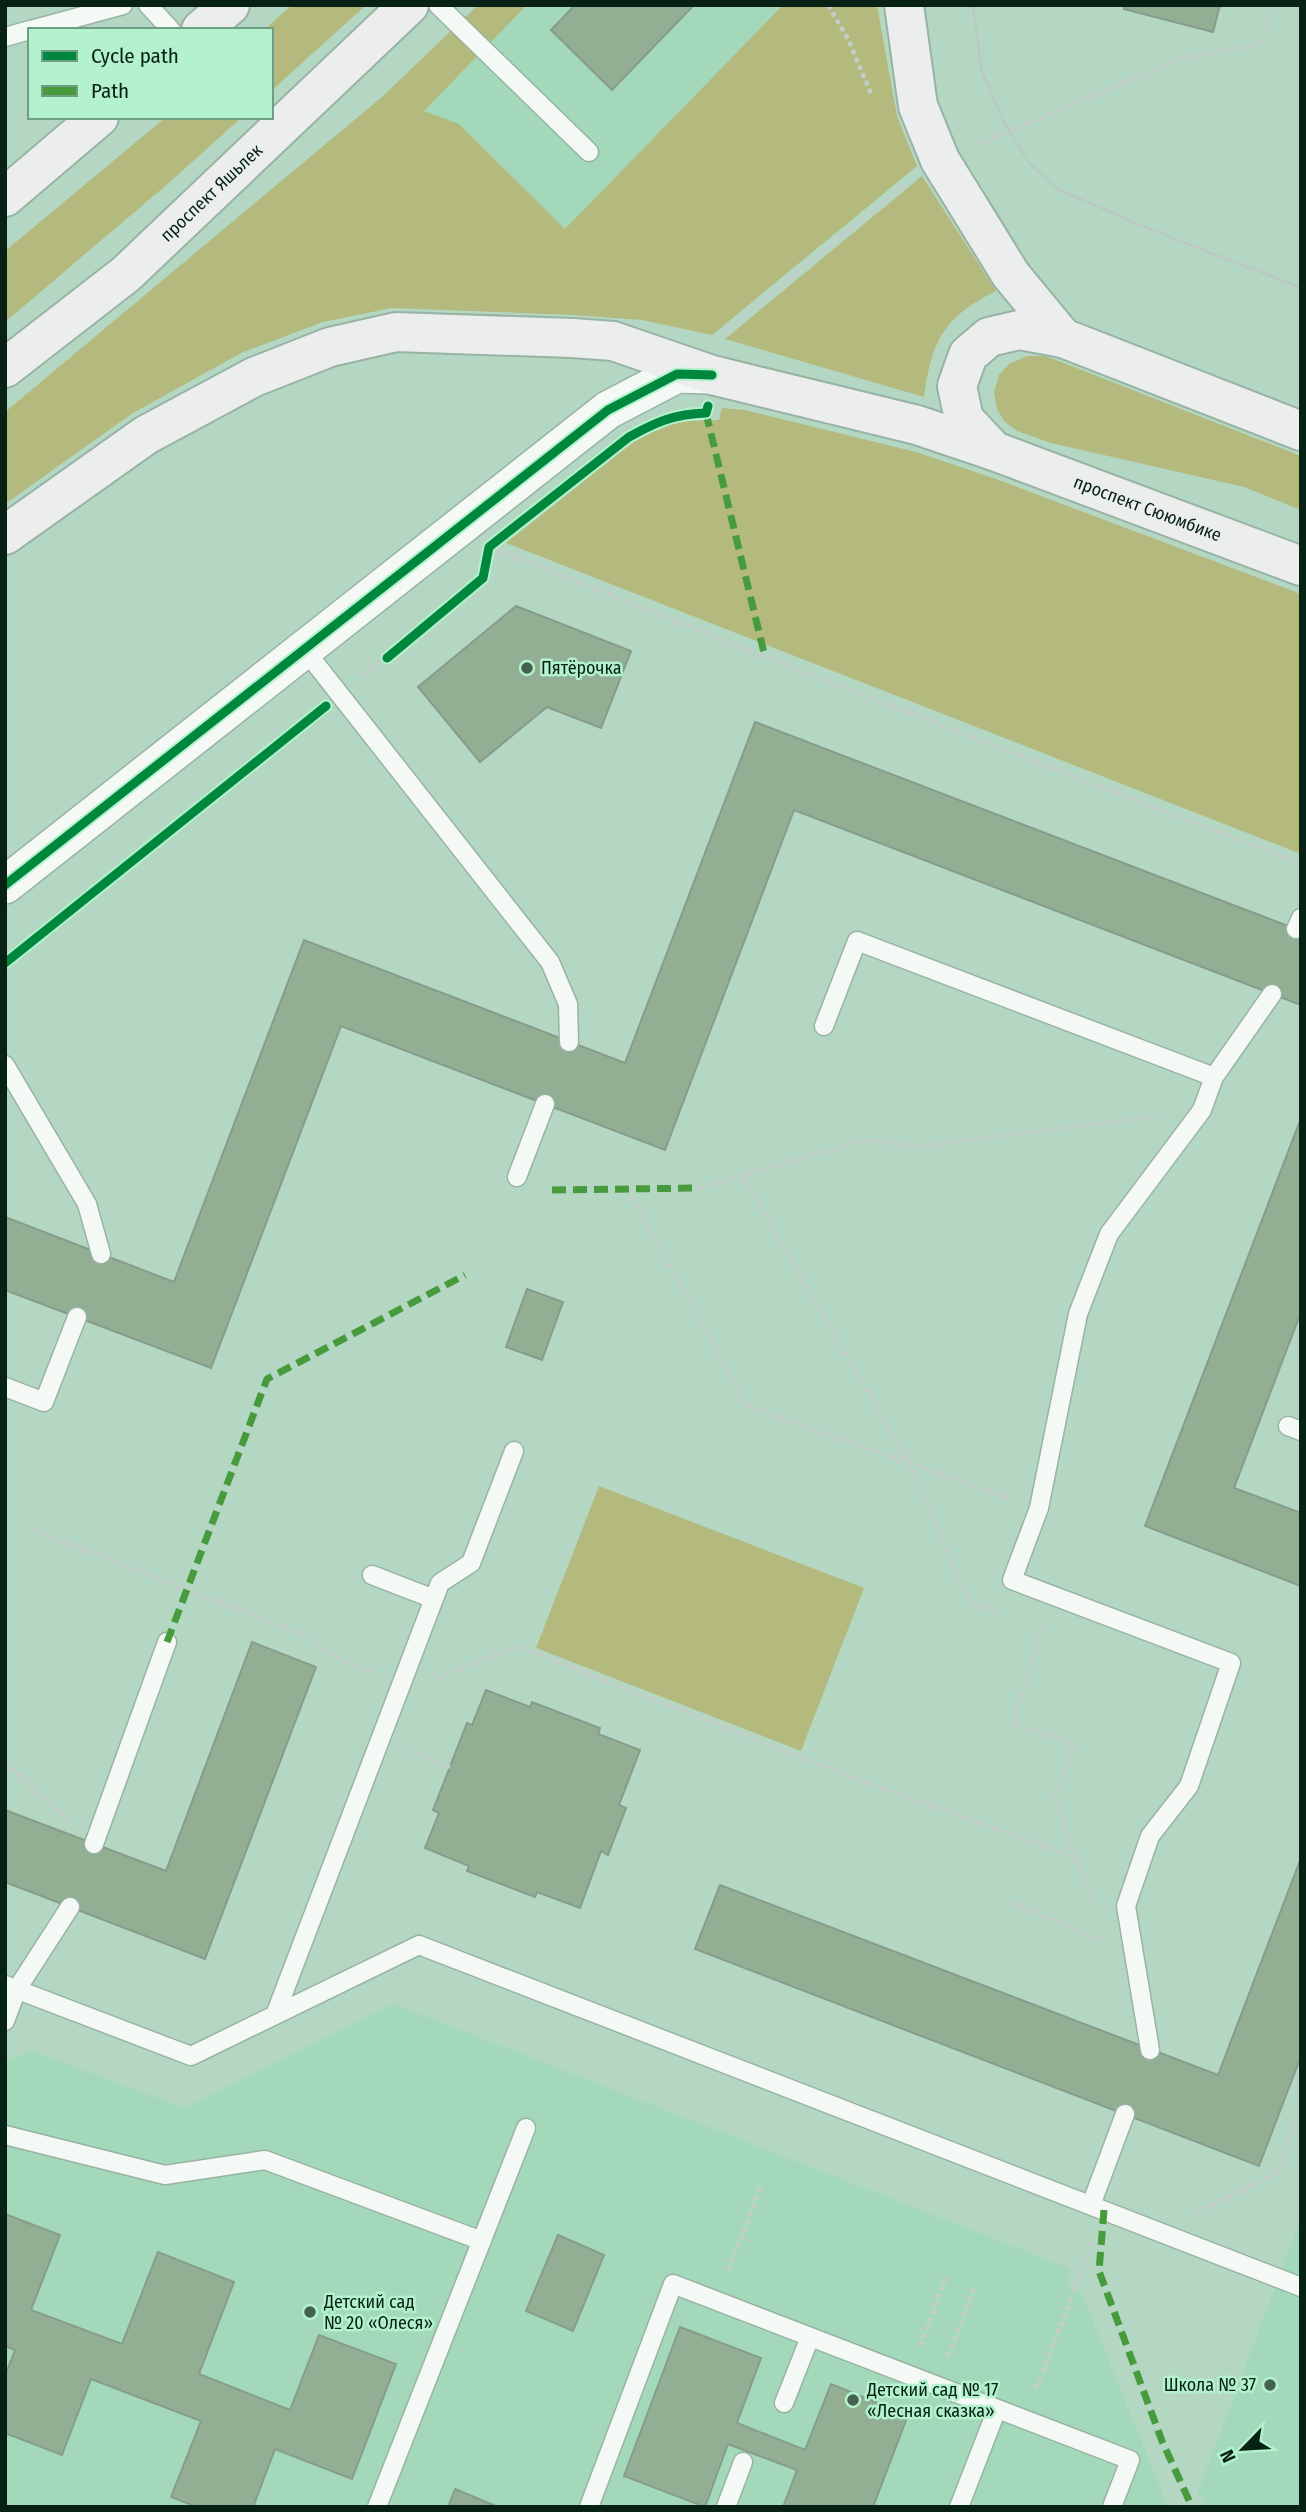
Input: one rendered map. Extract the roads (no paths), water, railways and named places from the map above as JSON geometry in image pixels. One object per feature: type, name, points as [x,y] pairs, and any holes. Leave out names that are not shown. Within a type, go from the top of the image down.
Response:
[{"type":"main road","points":[[203,28],[230,5]]},
{"type":"main road","name":"проспект Яшьлек","points":[[5,368],[126,274],[408,5]]},
{"type":"main road","points":[[904,5],[919,106],[940,160],[1011,275],[1063,338]]},
{"type":"main road","points":[[5,197],[97,119]]},
{"type":"main road","points":[[995,451],[964,419],[957,386],[968,355],[989,337],[1019,330],[1063,338],[1301,431]]},
{"type":"main road","name":"проспект Сююмбике","points":[[5,535],[146,435],[254,377],[330,347],[396,332],[613,341],[712,375],[916,425],[995,451],[1301,566]]},
{"type":"street","points":[[5,885],[608,410],[677,374],[712,375]]},
{"type":"lane","points":[[37,28],[123,5]]},
{"type":"lane","points":[[148,5],[169,28]]},
{"type":"lane","points":[[438,5],[589,152]]},
{"type":"lane","points":[[5,37],[28,31]]},
{"type":"lane","points":[[304,649],[550,962],[568,1004],[569,1042]]},
{"type":"lane","points":[[824,1026],[857,941],[1214,1077]]},
{"type":"lane","points":[[1150,2050],[1126,1906],[1150,1836],[1189,1786],[1231,1663],[1012,1580],[1039,1508],[1078,1314],[1109,1234],[1202,1110],[1214,1077],[1272,994]]},
{"type":"lane","points":[[5,1065],[87,1204],[101,1254]]},
{"type":"lane","points":[[517,1177],[545,1104]]},
{"type":"lane","points":[[5,1387],[44,1402],[77,1317]]},
{"type":"lane","points":[[275,2015],[440,1583],[471,1563],[514,1451]]},
{"type":"lane","points":[[372,1575],[434,1599]]},
{"type":"lane","points":[[94,1844],[167,1642]]},
{"type":"lane","points":[[5,2021],[11,1987],[69,1907]]},
{"type":"lane","points":[[11,1987],[191,2056],[419,1945],[1301,2287]]},
{"type":"lane","points":[[1098,2208],[1125,2114]]},
{"type":"lane","points":[[377,2507],[526,2128]]},
{"type":"lane","points":[[5,2134],[165,2175],[265,2160],[482,2241]]},
{"type":"lane","points":[[589,2507],[673,2284],[1129,2460],[1112,2507]]},
{"type":"lane","points":[[785,2403],[810,2337]]},
{"type":"lane","points":[[959,2507],[997,2409]]},
{"type":"lane","points":[[726,2507],[743,2462]]},
{"type":"tram line","points":[[973,5],[982,72],[1004,122],[1028,162],[1058,189],[1142,226],[1301,288]]},
{"type":"place","name":"Пятёрочка","points":[[527,668]]},
{"type":"place","name":"Детский сад № 20 «Олеся»","points":[[310,2312]]},
{"type":"place","name":"Школа № 37","points":[[1270,2385]]},
{"type":"place","name":"Детский сад № 17 «Лесная сказка»","points":[[853,2400]]}]
